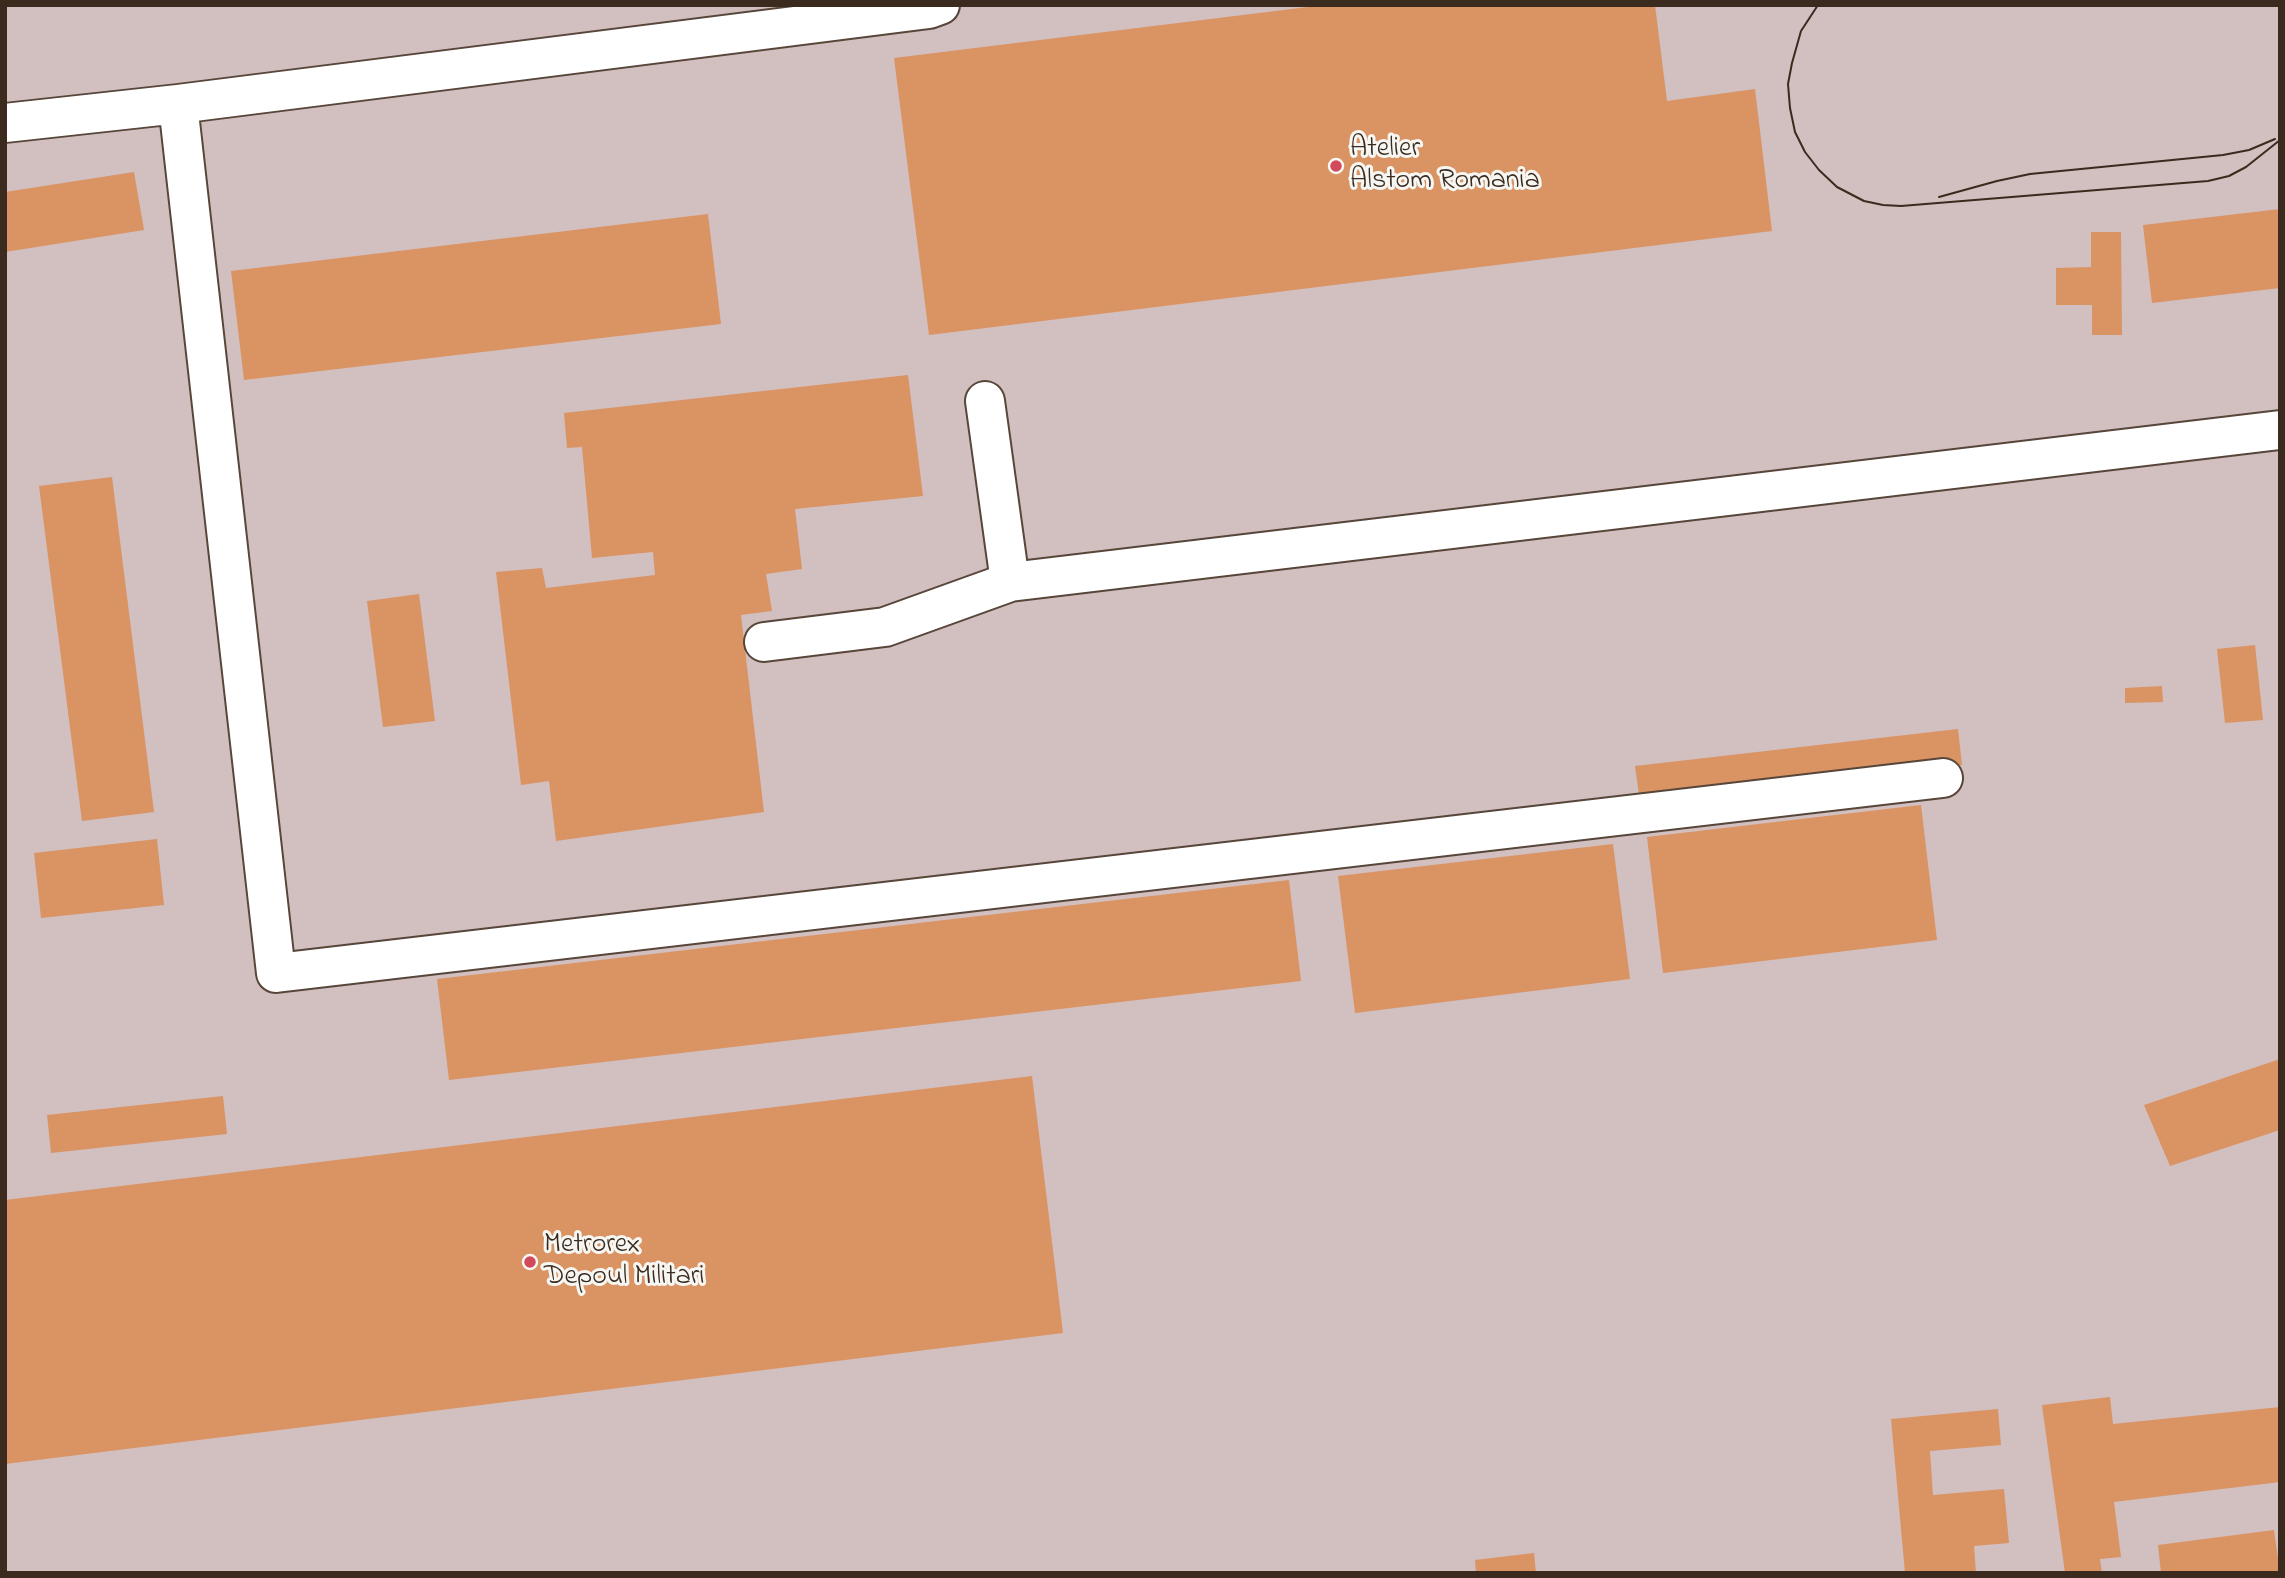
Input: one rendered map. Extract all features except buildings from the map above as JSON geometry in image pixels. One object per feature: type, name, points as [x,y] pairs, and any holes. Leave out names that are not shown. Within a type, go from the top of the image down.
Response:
[{"type":"lane","points":[[5,122],[178,104],[929,9],[940,5]]},
{"type":"lane","points":[[178,104],[276,974],[1943,778]]},
{"type":"lane","points":[[985,401],[1010,582]]},
{"type":"lane","points":[[764,642],[885,627],[1010,582],[2280,430]]},
{"type":"shaded area","points":[[5,5],[2280,5],[2280,1573],[5,1573]]},
{"type":"tram line","points":[[1818,5],[1801,31],[1788,84],[1795,132],[1805,152],[1819,170],[1837,187],[1864,201],[1901,206],[2208,181],[2229,176],[2246,167],[2280,140]]},
{"type":"tram line","points":[[1939,197],[2030,174],[2223,155],[2249,150],[2275,139]]},
{"type":"place","name":"Atelier Alstom Romania","points":[[1336,166]]},
{"type":"place","name":"Metrorex Depoul Militari","points":[[530,1262]]}]
